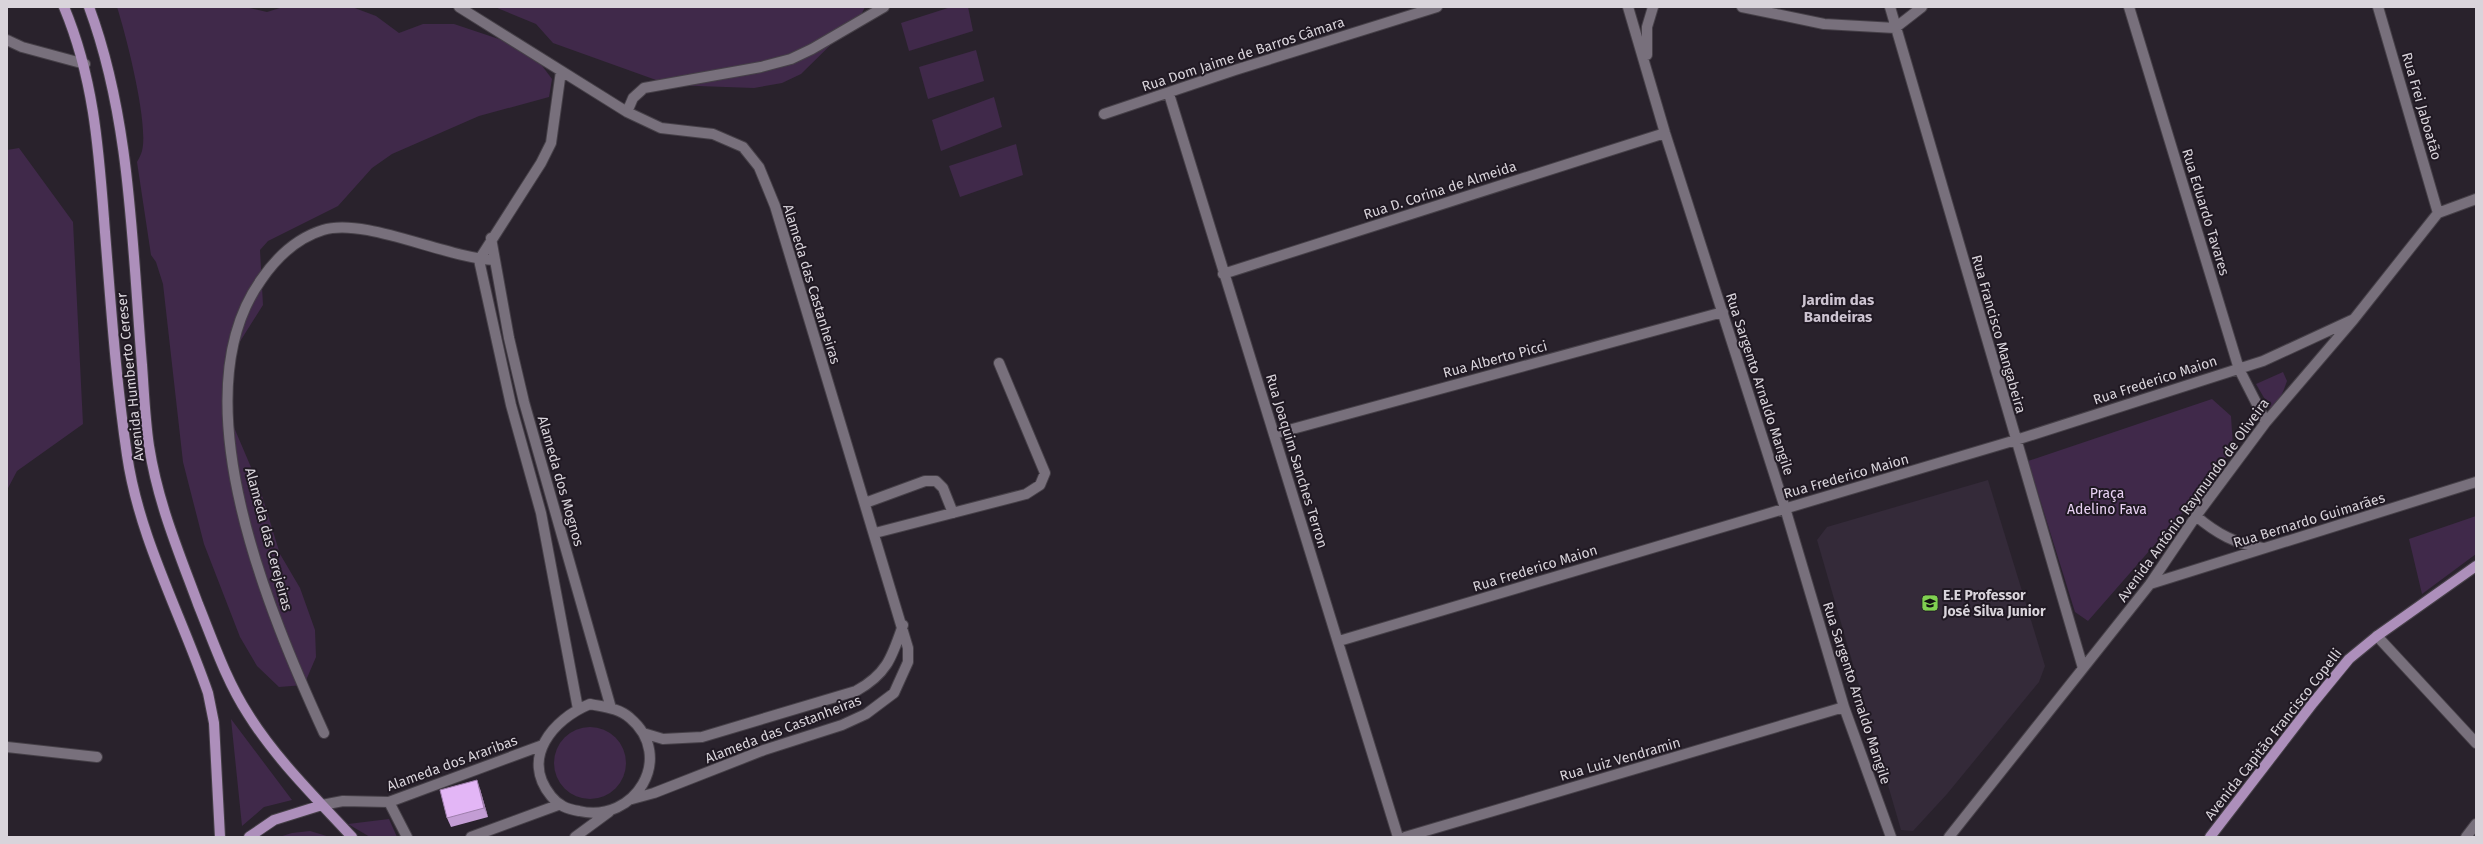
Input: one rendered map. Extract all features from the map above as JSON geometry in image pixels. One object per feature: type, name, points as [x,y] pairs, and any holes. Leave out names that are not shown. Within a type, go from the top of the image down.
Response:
[{"type":"main road","name":"Avenida Humberto Cereser","points":[[64,7],[84,64],[99,160],[112,315],[127,456],[139,508],[208,692],[214,723],[220,837]]},
{"type":"main road","name":"Avenida Humberto Cereser","points":[[89,7],[100,37],[118,113],[130,225],[148,445],[162,509],[230,683],[248,715],[284,762],[352,837]]},
{"type":"main road","name":"Avenida Capitão Francisco Copelli","points":[[2210,837],[2313,702],[2349,659],[2377,636],[2476,566]]},
{"type":"main road","points":[[249,837],[274,820],[322,805]]},
{"type":"street","name":"Alameda das Castanheiras","points":[[458,7],[627,112],[661,128],[713,134],[731,140],[743,147],[759,167],[775,206],[903,625],[908,648],[908,662],[903,677],[894,692],[866,714],[842,725],[764,750],[654,793],[632,799]]},
{"type":"street","points":[[627,112],[633,98],[644,88],[761,67],[791,59],[812,49],[884,7]]},
{"type":"street","name":"Rua Dom Jaime de Barros Câmara","points":[[1104,114],[1169,94],[1235,70],[1437,7]]},
{"type":"street","name":"Rua Sargento Arnaldo Mangile","points":[[1628,7],[1646,63],[1665,133],[1785,508],[1844,707],[1891,837]]},
{"type":"street","points":[[1646,63],[1647,27],[1653,7]]},
{"type":"street","points":[[1742,7],[1824,24],[1895,28],[1922,7]]},
{"type":"street","name":"Rua Francisco Mangabeira","points":[[1890,7],[2083,668]]},
{"type":"street","name":"Rua Eduardo Tavares","points":[[2129,7],[2239,369],[2266,422]]},
{"type":"street","name":"Rua Frei Jaboatão","points":[[2378,7],[2438,213]]},
{"type":"street","points":[[7,40],[22,47],[84,64]]},
{"type":"street","points":[[479,260],[541,163],[551,143],[561,71]]},
{"type":"street","name":"Rua Joaquim Sanches Terron","points":[[1169,94],[1223,274],[1339,641],[1398,837]]},
{"type":"street","name":"Rua D. Corina de Almeida","points":[[1223,274],[1665,133]]},
{"type":"street","points":[[2438,213],[2476,199]]},
{"type":"street","name":"Avenida Antônio Raymundo de Oliveira","points":[[1949,837],[2150,584],[2196,516],[2266,422],[2354,319],[2438,213]]},
{"type":"street","name":"Alameda das Cerejeiras","points":[[324,733],[288,655],[266,594],[237,488],[228,416],[227,381],[233,347],[242,316],[254,290],[269,269],[305,237],[324,230],[348,226],[479,260],[495,260]]},
{"type":"street","name":"Alameda dos Mognos","points":[[492,238],[509,338],[524,402],[611,708]]},
{"type":"street","name":"Alameda dos Mognos","points":[[479,260],[511,405],[541,513],[578,709]]},
{"type":"street","name":"Rua Alberto Picci","points":[[1274,434],[1723,312]]},
{"type":"street","name":"Rua Frederico Maion","points":[[1339,641],[2016,440],[2263,361],[2354,319]]},
{"type":"street","points":[[875,533],[1026,494],[1040,485],[1045,473],[999,363]]},
{"type":"street","points":[[865,503],[926,481],[936,481],[943,488],[953,513]]},
{"type":"street","name":"Rua Bernardo Guimarães","points":[[2150,584],[2476,482]]},
{"type":"street","points":[[2196,516],[2220,535],[2242,545],[2265,548]]},
{"type":"street","name":"Alameda das Castanheiras","points":[[643,733],[663,740],[702,737],[856,691],[870,683],[890,663],[903,625]]},
{"type":"street","points":[[2377,636],[2476,743]]},
{"type":"street","points":[[558,805],[547,791],[539,765],[543,745],[557,723],[578,709],[590,704],[611,708],[629,717],[643,733],[649,750],[649,768],[643,785],[632,799],[610,811],[575,837]]},
{"type":"street","name":"Rua Luiz Vendramin","points":[[1405,837],[1844,707]]},
{"type":"street","name":"Alameda dos Araribas","points":[[322,805],[343,801],[389,802],[543,745]]},
{"type":"street","points":[[7,747],[97,757]]},
{"type":"street","points":[[389,802],[407,837]]},
{"type":"street","points":[[471,837],[558,805],[592,814],[610,811]]},
{"type":"street","points":[[2466,837],[2476,824]]},
{"type":"shaded area","name":"E.E Professor José Silva Junior","points":[[1988,480],[2045,666],[2039,682],[1947,794],[1913,831],[1901,830],[1817,540],[1827,527]]},
{"type":"green space","points":[[117,7],[245,7],[267,12],[283,7],[352,7],[376,16],[399,33],[423,24],[454,24],[517,45],[537,59],[552,79],[549,97],[479,116],[392,154],[372,168],[338,206],[268,241],[260,250],[263,305],[229,359],[233,425],[259,486],[280,554],[300,588],[315,630],[316,657],[304,685],[279,687],[257,666],[240,637],[204,544],[183,462],[163,284],[156,262],[151,255],[137,162],[142,151],[143,138],[140,101],[131,58]]},
{"type":"green space","points":[[495,7],[865,7],[861,15],[801,74],[782,83],[754,88],[670,85],[553,43],[536,24]]},
{"type":"green space","points":[[951,7],[968,7],[973,31],[909,51],[901,23]]},
{"type":"green space","points":[[976,50],[984,81],[928,99],[919,67]]},
{"type":"green space","points":[[994,97],[1002,127],[941,151],[932,120]]},
{"type":"green space","points":[[1016,144],[1023,175],[960,197],[949,166]]},
{"type":"green space","points":[[19,148],[73,222],[83,424],[17,471],[7,490],[7,150]]},
{"type":"green space","points":[[2283,372],[2287,381],[2286,385],[2279,400],[2270,408],[2256,384]]},
{"type":"green space","name":"Praça Adelino Fava","points":[[2212,399],[2231,416],[2233,448],[2199,494],[2088,621],[2075,612],[2028,461]]},
{"type":"green space","points":[[2476,516],[2476,554],[2422,594],[2409,539]]},
{"type":"green space","points":[[231,719],[292,800],[264,807],[242,826]]},
{"type":"green space","points":[[583,727],[597,727],[604,729],[616,737],[624,749],[626,763],[624,777],[616,789],[604,797],[597,799],[583,799],[576,797],[564,789],[556,777],[554,770],[554,756],[556,749],[564,737],[576,729]]},
{"type":"green space","points":[[389,819],[397,837],[370,837],[348,824]]},
{"type":"green space","points":[[310,831],[330,837],[279,837],[292,833]]},
{"type":"building","points":[[477,780],[484,808],[447,818],[440,790]]},
{"type":"place","name":"E.E Professor José Silva Junior","points":[[1930,603]]},
{"type":"district","name":"Jardim das Bandeiras","points":[[1838,308]]}]
